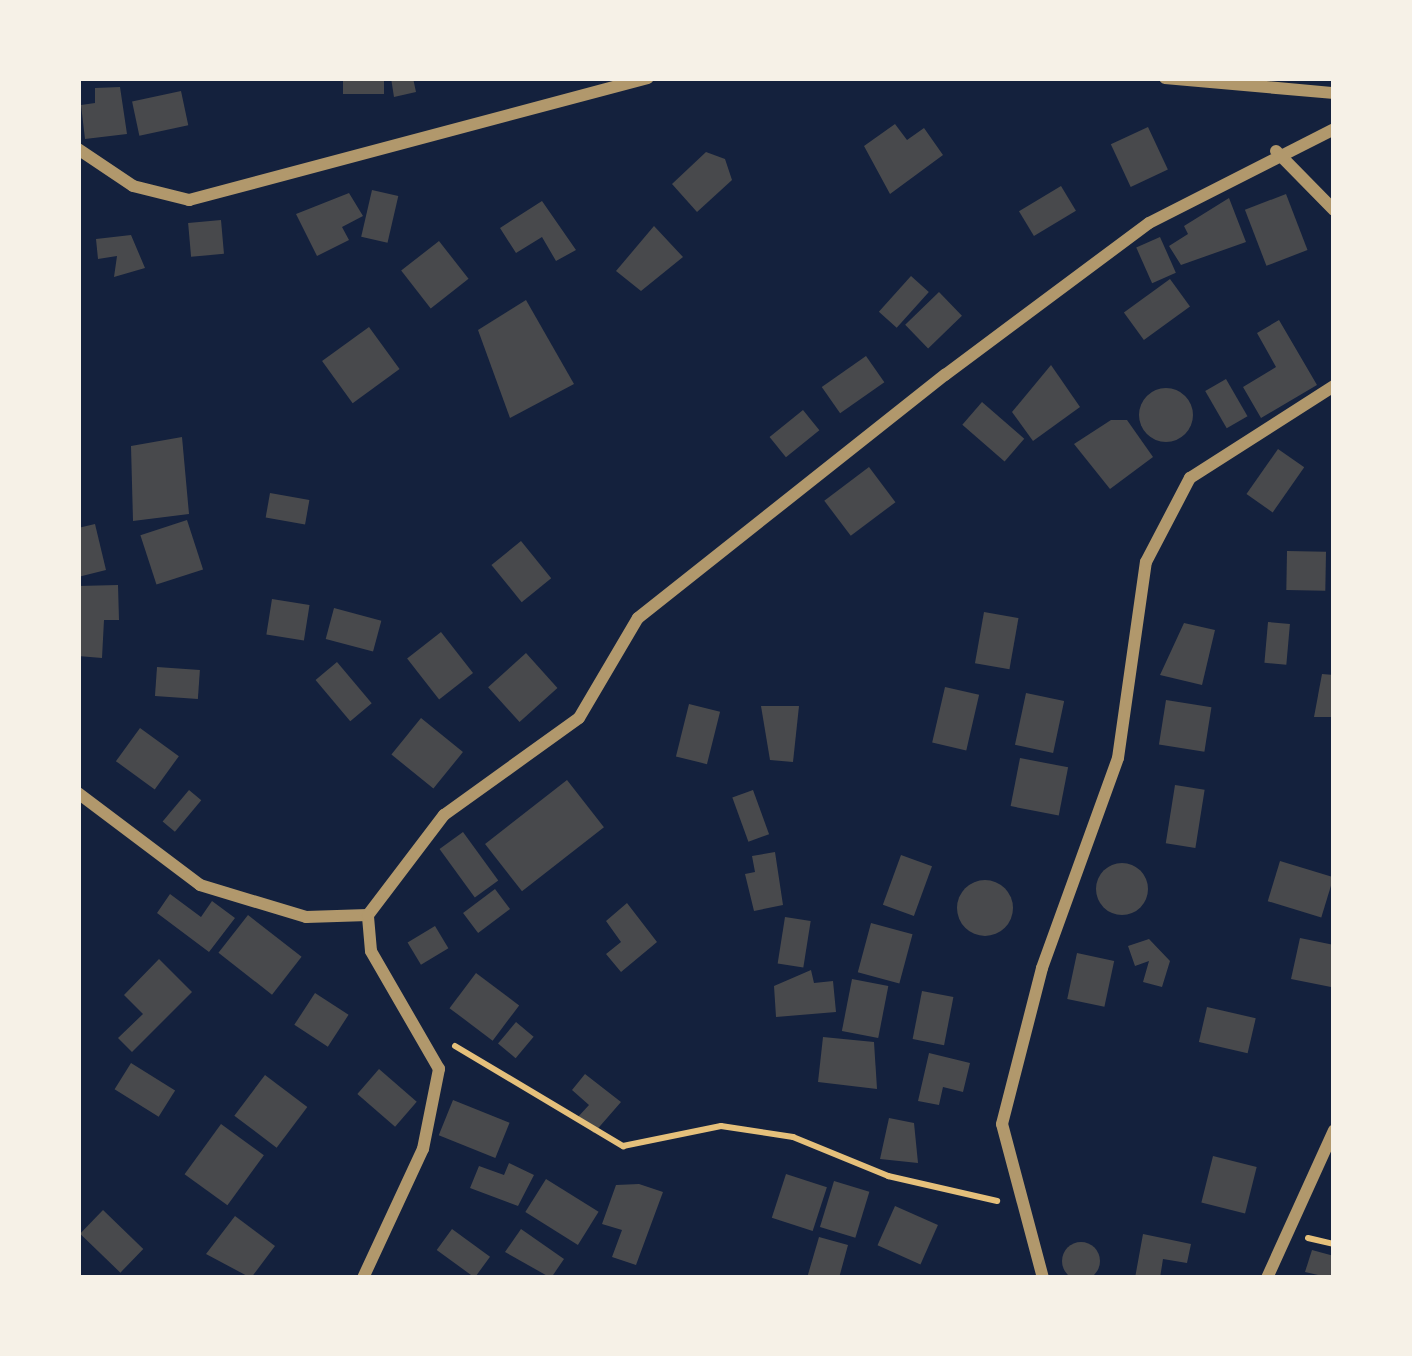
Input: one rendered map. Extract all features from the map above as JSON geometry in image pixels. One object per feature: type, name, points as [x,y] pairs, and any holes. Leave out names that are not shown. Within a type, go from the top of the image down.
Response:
[{"type":"street","points":[[78,149],[133,186],[189,200],[648,78]]},
{"type":"street","points":[[1165,78],[1334,92]]},
{"type":"street","points":[[1293,78],[1308,87]]},
{"type":"street","points":[[363,1278],[432,1118],[439,1069],[422,1027],[371,951],[368,915],[475,786],[600,696],[638,618],[1076,275],[1276,151],[1334,129]]},
{"type":"street","points":[[1276,151],[1334,210]]},
{"type":"street","points":[[1043,1278],[1002,1148],[1006,1100],[1118,758],[1146,562],[1190,478],[1334,386]]},
{"type":"street","points":[[78,793],[200,885],[306,917],[368,915]]},
{"type":"street","points":[[1268,1278],[1334,1130]]},
{"type":"path","points":[[422,1027],[623,1146],[721,1126],[793,1137],[888,1176],[1024,1206]]},
{"type":"building","points":[[343,78],[384,78],[384,94],[343,94]]},
{"type":"building","points":[[391,78],[413,78],[416,92],[394,97]]},
{"type":"building","points":[[120,87],[127,134],[85,139],[81,105],[95,103],[95,88]]},
{"type":"building","points":[[181,91],[188,125],[139,136],[132,101]]},
{"type":"building","points":[[895,124],[907,140],[924,128],[943,155],[890,194],[864,146]]},
{"type":"building","points":[[1148,127],[1168,170],[1131,187],[1111,144]]},
{"type":"building","points":[[706,152],[725,159],[732,180],[697,212],[672,184]]},
{"type":"building","points":[[1061,186],[1076,211],[1034,236],[1019,211]]},
{"type":"building","points":[[372,190],[398,196],[388,243],[361,237]]},
{"type":"building","points":[[349,193],[363,216],[342,227],[349,240],[317,256],[296,214]]},
{"type":"building","points":[[1286,194],[1308,250],[1266,266],[1245,210]]},
{"type":"building","points":[[1229,198],[1246,242],[1181,265],[1169,246],[1188,234],[1184,226]]},
{"type":"building","points":[[542,201],[576,250],[556,261],[542,237],[516,253],[500,228]]},
{"type":"building","points":[[221,220],[224,254],[191,257],[188,223]]},
{"type":"building","points":[[654,226],[683,257],[641,291],[616,271]]},
{"type":"building","points":[[131,235],[145,268],[114,277],[117,256],[98,259],[96,239]]},
{"type":"building","points":[[1160,237],[1176,273],[1152,283],[1136,248]]},
{"type":"building","points":[[439,241],[469,279],[431,308],[401,271]]},
{"type":"building","points":[[911,276],[929,292],[897,328],[879,312]]},
{"type":"building","points":[[1170,279],[1190,307],[1144,340],[1124,313]]},
{"type":"building","points":[[939,292],[962,316],[928,348],[905,325]]},
{"type":"building","points":[[526,300],[574,384],[510,418],[478,330]]},
{"type":"building","points":[[1279,320],[1317,385],[1261,418],[1243,387],[1276,367],[1257,333]]},
{"type":"building","points":[[369,327],[400,369],[353,403],[322,361]]},
{"type":"building","points":[[866,356],[884,382],[840,413],[822,387]]},
{"type":"building","points":[[1051,365],[1080,407],[1033,441],[1012,412]]},
{"type":"building","points":[[1226,379],[1248,416],[1227,428],[1205,391]]},
{"type":"building","points":[[1166,388],[1185,396],[1193,415],[1185,434],[1166,442],[1147,434],[1139,415],[1147,396]]},
{"type":"building","points":[[982,402],[1024,439],[1005,461],[962,425]]},
{"type":"building","points":[[803,410],[819,430],[786,457],[770,437]]},
{"type":"building","points":[[1111,420],[1127,420],[1153,457],[1110,489],[1074,444]]},
{"type":"building","points":[[182,437],[189,514],[133,521],[131,446]]},
{"type":"building","points":[[1278,449],[1304,467],[1273,512],[1246,494]]},
{"type":"building","points":[[869,467],[895,502],[851,536],[824,501]]},
{"type":"building","points":[[270,493],[309,500],[305,525],[266,518]]},
{"type":"building","points":[[187,520],[203,569],[156,585],[140,535]]},
{"type":"building","points":[[95,524],[106,570],[78,577],[78,528]]},
{"type":"building","points":[[521,541],[551,578],[522,602],[491,565]]},
{"type":"building","points":[[1287,551],[1326,552],[1325,591],[1286,590]]},
{"type":"building","points":[[118,585],[119,620],[104,620],[102,658],[78,656],[78,586]]},
{"type":"building","points":[[272,599],[310,605],[304,641],[266,635]]},
{"type":"building","points":[[334,608],[381,621],[373,652],[326,639]]},
{"type":"building","points":[[984,612],[1018,618],[1009,669],[975,663]]},
{"type":"building","points":[[1268,622],[1290,624],[1286,665],[1264,663]]},
{"type":"building","points":[[1184,623],[1215,630],[1202,685],[1160,675]]},
{"type":"building","points":[[441,632],[473,673],[439,699],[407,658]]},
{"type":"building","points":[[526,653],[557,688],[520,722],[488,687]]},
{"type":"building","points":[[337,662],[372,703],[350,721],[316,680]]},
{"type":"building","points":[[157,667],[200,670],[198,699],[155,696]]},
{"type":"building","points":[[1322,674],[1334,675],[1334,717],[1314,717]]},
{"type":"building","points":[[945,687],[979,695],[966,750],[932,743]]},
{"type":"building","points":[[1026,693],[1064,701],[1053,753],[1015,745]]},
{"type":"building","points":[[1166,700],[1211,707],[1204,752],[1159,744]]},
{"type":"building","points":[[689,704],[720,712],[707,764],[676,756]]},
{"type":"building","points":[[761,706],[799,706],[793,762],[770,760]]},
{"type":"building","points":[[421,718],[463,752],[433,789],[391,755]]},
{"type":"building","points":[[140,728],[179,756],[155,789],[116,761]]},
{"type":"building","points":[[1020,758],[1068,767],[1059,815],[1011,806]]},
{"type":"building","points":[[567,780],[604,827],[522,891],[485,844]]},
{"type":"building","points":[[1175,785],[1205,790],[1195,848],[1166,843]]},
{"type":"building","points":[[189,790],[201,800],[175,832],[163,821]]},
{"type":"building","points":[[753,790],[769,834],[748,842],[732,798]]},
{"type":"building","points":[[463,832],[498,881],[475,898],[440,849]]},
{"type":"building","points":[[775,852],[783,905],[754,911],[745,874],[755,872],[752,856]]},
{"type":"building","points":[[901,855],[932,866],[914,916],[883,905]]},
{"type":"building","points":[[1280,861],[1334,877],[1321,918],[1268,901]]},
{"type":"building","points":[[1122,863],[1141,870],[1148,889],[1141,908],[1122,915],[1103,908],[1096,889],[1103,870]]},
{"type":"building","points":[[985,880],[1005,888],[1013,908],[1005,928],[985,936],[965,928],[957,908],[965,888]]},
{"type":"building","points":[[495,889],[510,909],[478,933],[463,913]]},
{"type":"building","points":[[170,894],[201,917],[212,901],[235,918],[209,952],[157,913]]},
{"type":"building","points":[[627,903],[657,942],[621,972],[606,954],[621,942],[606,921]]},
{"type":"building","points":[[248,915],[302,957],[272,995],[218,953]]},
{"type":"building","points":[[785,917],[811,921],[803,967],[778,963]]},
{"type":"building","points":[[871,923],[913,934],[899,983],[858,972]]},
{"type":"building","points":[[435,926],[448,948],[421,965],[408,942]]},
{"type":"building","points":[[1300,938],[1334,945],[1331,987],[1291,979]]},
{"type":"building","points":[[1149,939],[1170,961],[1162,987],[1143,982],[1149,961],[1135,966],[1128,946]]},
{"type":"building","points":[[1077,953],[1114,961],[1104,1007],[1067,999]]},
{"type":"building","points":[[159,959],[192,992],[132,1052],[118,1038],[143,1014],[124,995]]},
{"type":"building","points":[[811,970],[814,983],[833,981],[836,1012],[776,1017],[774,986]]},
{"type":"building","points":[[476,973],[519,1005],[493,1041],[450,1008]]},
{"type":"building","points":[[852,979],[888,986],[878,1038],[842,1031]]},
{"type":"building","points":[[922,991],[953,997],[944,1045],[913,1039]]},
{"type":"building","points":[[315,993],[349,1015],[328,1047],[294,1025]]},
{"type":"building","points":[[1207,1007],[1256,1018],[1248,1053],[1199,1042]]},
{"type":"building","points":[[516,1022],[534,1037],[516,1058],[498,1043]]},
{"type":"building","points":[[823,1037],[874,1042],[877,1089],[818,1082]]},
{"type":"building","points":[[929,1053],[970,1063],[963,1092],[943,1087],[939,1105],[918,1101]]},
{"type":"building","points":[[131,1063],[175,1091],[159,1117],[115,1089]]},
{"type":"building","points":[[379,1069],[417,1102],[395,1127],[357,1094]]},
{"type":"building","points":[[585,1074],[621,1102],[594,1133],[577,1118],[589,1105],[572,1090]]},
{"type":"building","points":[[265,1075],[307,1107],[277,1148],[234,1116]]},
{"type":"building","points":[[453,1100],[510,1123],[495,1158],[439,1135]]},
{"type":"building","points":[[889,1118],[914,1123],[918,1163],[880,1159]]},
{"type":"building","points":[[221,1124],[264,1155],[227,1205],[185,1174]]},
{"type":"building","points":[[1213,1156],[1257,1167],[1245,1213],[1201,1203]]},
{"type":"building","points":[[509,1163],[534,1175],[518,1206],[470,1188],[479,1166],[504,1175]]},
{"type":"building","points":[[786,1174],[827,1187],[813,1231],[772,1218]]},
{"type":"building","points":[[546,1179],[599,1212],[578,1245],[525,1212]]},
{"type":"building","points":[[834,1181],[869,1192],[855,1238],[820,1227]]},
{"type":"building","points":[[639,1184],[663,1192],[636,1265],[612,1257],[622,1230],[602,1224],[616,1185]]},
{"type":"building","points":[[895,1206],[938,1225],[920,1264],[878,1245]]},
{"type":"building","points":[[103,1210],[143,1249],[120,1273],[80,1234]]},
{"type":"building","points":[[235,1216],[275,1246],[251,1278],[206,1254]]},
{"type":"building","points":[[452,1229],[490,1257],[475,1278],[437,1250]]},
{"type":"building","points":[[521,1229],[564,1259],[551,1278],[505,1252]]},
{"type":"building","points":[[1143,1234],[1191,1244],[1187,1263],[1163,1259],[1160,1278],[1135,1278]]},
{"type":"building","points":[[819,1237],[848,1245],[839,1278],[807,1278]]},
{"type":"building","points":[[1081,1242],[1095,1247],[1100,1261],[1095,1275],[1081,1280],[1067,1275],[1062,1261],[1067,1247]]},
{"type":"building","points":[[1312,1250],[1334,1256],[1331,1278],[1305,1272]]}]
